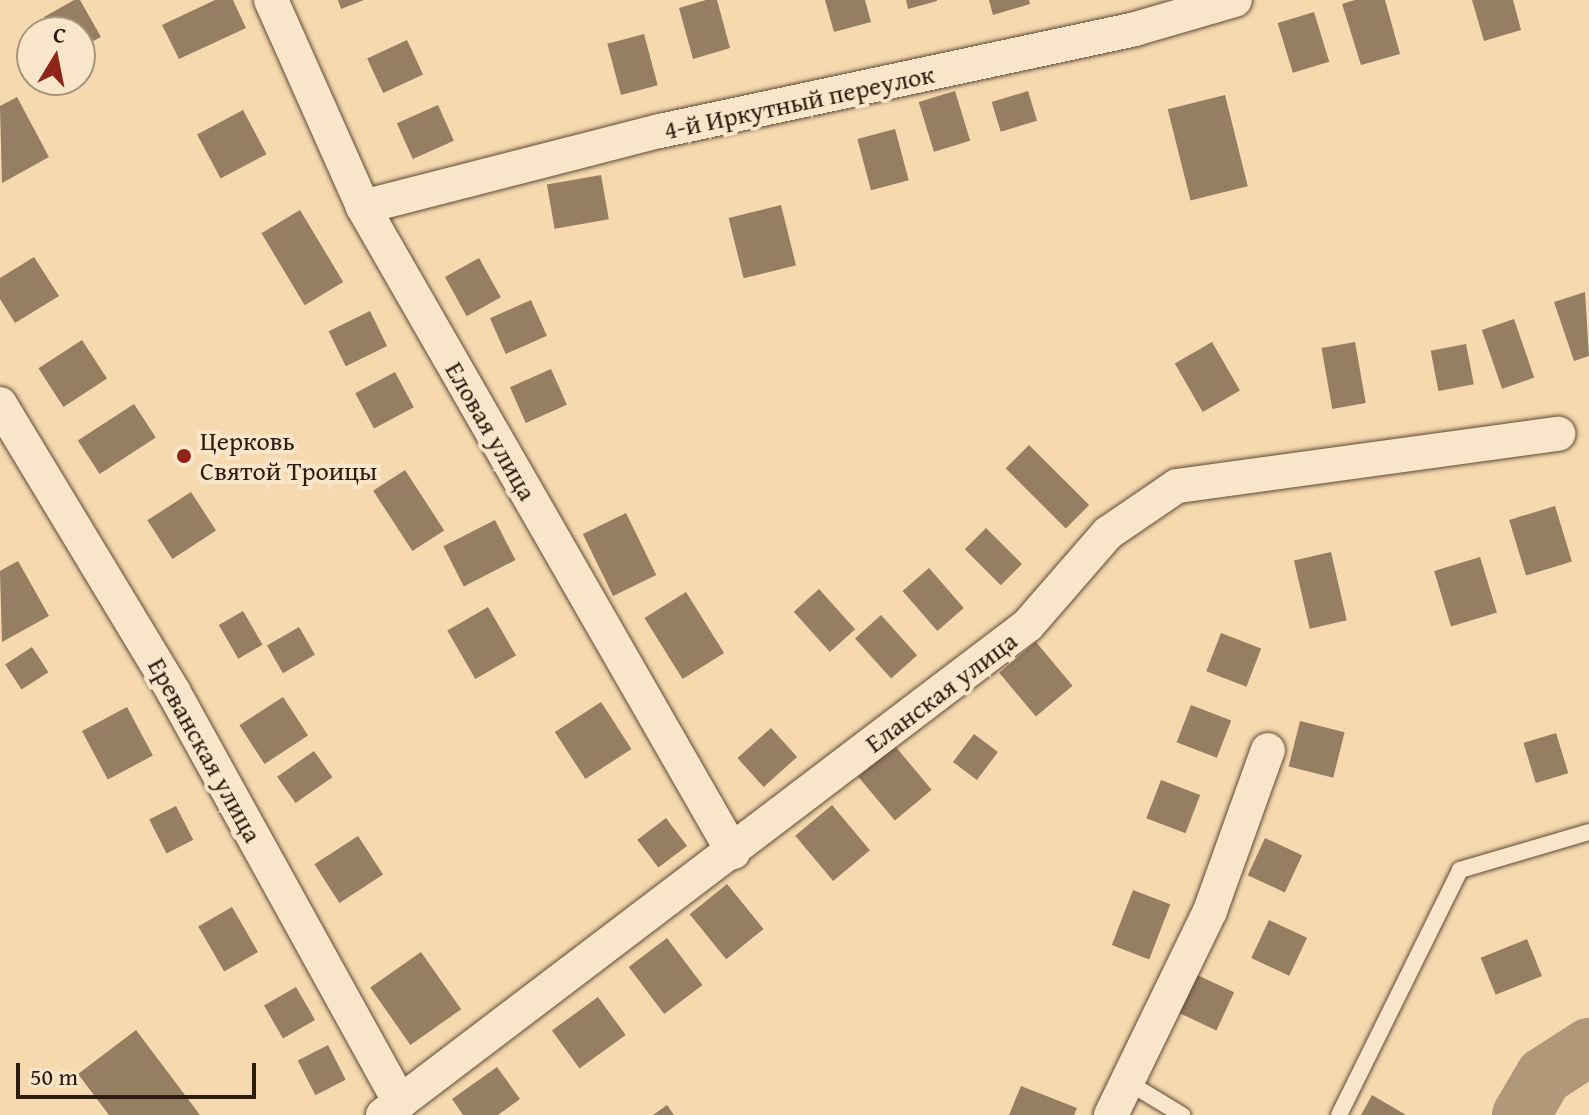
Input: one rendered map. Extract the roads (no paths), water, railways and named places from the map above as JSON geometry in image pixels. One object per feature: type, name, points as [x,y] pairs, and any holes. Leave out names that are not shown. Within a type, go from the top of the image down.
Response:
[{"type":"street","name":"Еловая улица","points":[[271,0],[363,207],[733,852]]},
{"type":"street","name":"4-й Иркутный переулок","points":[[363,207],[660,131],[1135,29],[1235,0]]},
{"type":"street","name":"Ереванская улица","points":[[0,404],[173,691],[391,1109]]},
{"type":"street","name":"Еланская улица","points":[[391,1109],[1028,625],[1108,533],[1177,486],[1558,434]]},
{"type":"street","points":[[1111,1115],[1210,911],[1268,750]]},
{"type":"lane","points":[[1339,1115],[1460,870],[1589,832]]},
{"type":"lane","points":[[1126,1081],[1182,1115]]},
{"type":"waterway","points":[[1521,1115],[1544,1076],[1589,1047]]},
{"type":"place","name":"Церковь Святой Троицы","points":[[184,456]]}]
